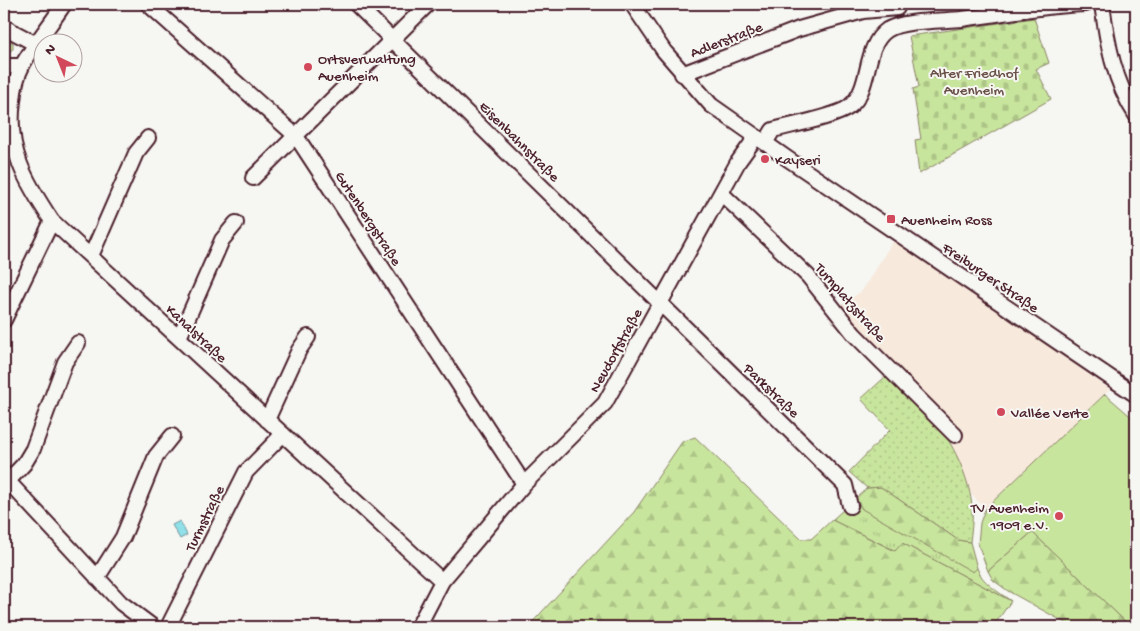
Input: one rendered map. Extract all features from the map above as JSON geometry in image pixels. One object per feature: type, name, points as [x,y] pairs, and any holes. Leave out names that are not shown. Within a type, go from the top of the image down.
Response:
[{"type":"street","name":"Kanalstraße","points":[[44,32],[64,4]]},
{"type":"street","name":"Gutenbergstraße","points":[[148,4],[296,136],[524,484]]},
{"type":"street","name":"Eisenbahnstraße","points":[[356,4],[660,303]]},
{"type":"street","points":[[252,178],[428,4]]},
{"type":"street","name":"Freiburger Straße","points":[[632,4],[682,74],[711,105],[1136,395]]},
{"type":"street","points":[[897,6],[896,25],[963,19],[1053,5],[1086,4]]},
{"type":"street","points":[[1102,4],[1111,58],[1126,97],[1136,115]]},
{"type":"street","name":"Adlerstraße","points":[[682,74],[799,29],[863,7],[897,6]]},
{"type":"street","name":"Neudorfstraße","points":[[418,627],[442,581],[524,484],[605,403],[738,162],[773,130],[848,108],[857,100],[862,92],[875,44],[886,32],[896,25]]},
{"type":"street","points":[[4,27],[32,42]]},
{"type":"street","name":"Kanalstraße","points":[[32,50],[22,66],[14,89],[9,153],[52,221],[442,581]]},
{"type":"street","points":[[4,66],[22,66]]},
{"type":"street","points":[[91,256],[136,153],[148,138]]},
{"type":"street","name":"Turnplatzstraße","points":[[720,194],[808,276],[854,334],[955,435]]},
{"type":"street","points":[[4,320],[52,221]]},
{"type":"street","points":[[179,338],[222,240],[236,223]]},
{"type":"street","name":"Parkstraße","points":[[660,303],[846,485],[850,506]]},
{"type":"street","points":[[267,420],[299,350],[308,338]]},
{"type":"street","points":[[78,343],[65,362],[33,449],[24,464],[6,479],[121,603],[153,627]]},
{"type":"street","name":"Turmstraße","points":[[168,627],[246,472],[284,434]]},
{"type":"street","points":[[98,578],[123,538],[156,456],[172,436]]},
{"type":"shaded area","points":[[895,238],[1110,389],[985,509],[971,494],[954,449],[947,438],[885,377],[838,307],[862,291]]},
{"type":"green space","name":"Alter Friedhof Auenheim","points":[[1034,18],[1049,63],[1036,69],[1051,99],[919,174],[915,140],[921,139],[913,89],[919,87],[909,36]]},
{"type":"green space","points":[[4,37],[13,43],[13,49],[5,54],[4,54]]},
{"type":"green space","points":[[885,377],[947,438],[956,454],[970,493],[972,519],[970,542],[958,540],[881,487],[867,488],[849,472],[890,430],[861,399]]},
{"type":"green space","name":"TV Auenheim 1909 e.V.","points":[[1105,394],[1136,421],[1136,627],[1131,627],[1032,532],[988,571],[978,544],[980,523],[985,509]]},
{"type":"green space","points":[[695,437],[801,539],[811,539],[832,520],[895,551],[902,543],[1011,601],[993,627],[528,627],[634,512],[682,442]]},
{"type":"green space","points":[[881,487],[958,540],[970,542],[977,568],[973,572],[862,509],[855,499],[867,488]]},
{"type":"green space","points":[[855,499],[973,571],[977,568],[987,583],[1011,601],[902,543],[896,551],[832,520]]},
{"type":"green space","points":[[1032,532],[1131,627],[1073,627],[1008,591],[993,580],[988,571]]},
{"type":"water","points":[[180,521],[187,535],[180,539],[172,525]]},
{"type":"place","name":"Ortsverwaltung Auenheim","points":[[308,67]]},
{"type":"place","name":"Kayseri","points":[[765,159]]},
{"type":"place","name":"Auenheim Ross","points":[[891,219]]},
{"type":"place","name":"Vallée Verte","points":[[1001,412]]},
{"type":"place","name":"TV Auenheim 1909 e.V.","points":[[1059,516]]}]
